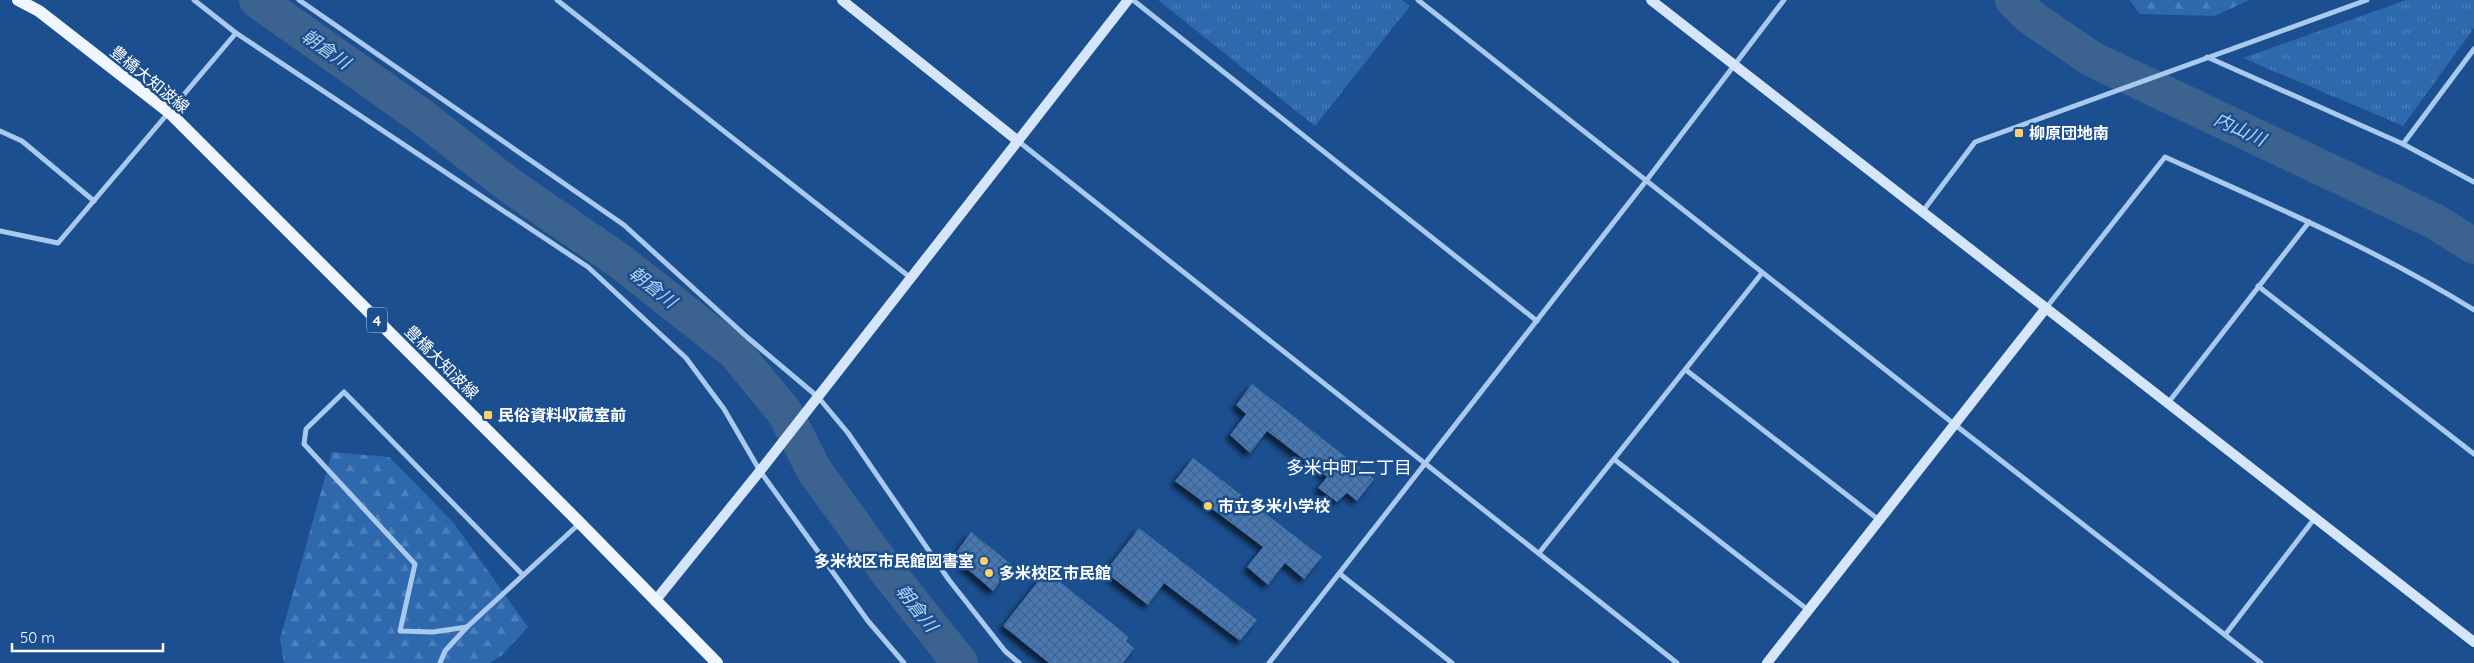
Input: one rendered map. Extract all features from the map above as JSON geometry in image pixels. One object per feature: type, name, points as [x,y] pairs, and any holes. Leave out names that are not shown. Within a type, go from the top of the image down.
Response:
[{"type":"main road","name":"豊橋大知波線","points":[[18,0],[39,11],[170,114],[580,523],[716,663]]},
{"type":"street","points":[[194,0],[236,33],[588,267],[686,358],[724,409],[760,471],[868,621],[904,663]]},
{"type":"street","points":[[299,0],[624,225],[816,400],[848,432],[949,580],[1005,651],[1019,663]]},
{"type":"street","points":[[557,0],[911,278]]},
{"type":"street","points":[[842,0],[1677,663]]},
{"type":"street","points":[[655,601],[816,400],[1128,0]]},
{"type":"street","points":[[1133,0],[1537,321]]},
{"type":"street","points":[[1418,0],[1762,273],[2261,663]]},
{"type":"street","points":[[1651,0],[2474,642]]},
{"type":"street","points":[[1269,663],[1646,181],[1784,0]]},
{"type":"street","points":[[1923,211],[1975,142],[2091,98],[2367,0]]},
{"type":"street","points":[[0,231],[58,243],[170,114],[236,33]]},
{"type":"street","points":[[2404,144],[2474,49]]},
{"type":"street","points":[[2207,57],[2404,144],[2474,182]]},
{"type":"street","points":[[0,131],[22,141],[94,201]]},
{"type":"street","points":[[1767,663],[2164,157],[2309,222],[2437,287],[2474,310]]},
{"type":"street","points":[[2168,404],[2309,222]]},
{"type":"street","points":[[1539,553],[1615,460],[1762,273]]},
{"type":"street","points":[[2258,286],[2473,450]]},
{"type":"street","points":[[1686,370],[1879,520]]},
{"type":"street","points":[[467,627],[434,632],[400,630],[414,564],[304,444],[306,429],[344,392],[523,575]]},
{"type":"street","points":[[1615,460],[1808,610]]},
{"type":"street","points":[[2225,635],[2314,519]]},
{"type":"street","points":[[440,663],[445,651],[467,627],[580,523]]},
{"type":"street","points":[[1340,574],[1452,663]]},
{"type":"green space","points":[[1158,0],[1402,0],[1410,6],[1315,126]]},
{"type":"green space","points":[[2130,0],[2249,0],[2215,16],[2139,14]]},
{"type":"green space","points":[[2406,0],[2474,0],[2474,28],[2403,126],[2243,58]]},
{"type":"green space","points":[[332,452],[389,457],[453,522],[528,627],[502,655],[490,663],[284,663],[280,639]]},
{"type":"building","points":[[1252,384],[1374,479],[1357,501],[1347,493],[1337,502],[1318,488],[1327,477],[1267,431],[1250,453],[1230,435],[1246,414],[1236,405]]},
{"type":"building","points":[[1193,458],[1322,557],[1304,579],[1285,563],[1268,585],[1247,567],[1263,547],[1175,481]]},
{"type":"building","points":[[1139,528],[1257,620],[1240,641],[1164,583],[1148,605],[1105,572]]},
{"type":"building","name":"多米校区市民館","points":[[971,532],[1012,565],[993,591],[953,557]]},
{"type":"building","points":[[1046,571],[1129,637],[1126,641],[1134,648],[1123,663],[1049,663],[1003,626]]},
{"type":"waterway","name":"朝倉川","points":[[257,0],[421,116],[509,185],[621,262],[736,353],[785,413],[814,470],[887,571],[960,663]]},
{"type":"waterway","name":"内山川","points":[[2013,0],[2029,16],[2092,59],[2434,221],[2474,246]]},
{"type":"place","name":"柳原団地南","points":[[2019,133]]},
{"type":"place","name":"民俗資料収蔵室前","points":[[488,415]]},
{"type":"place","name":"市立多米小学校","points":[[1208,506]]},
{"type":"place","name":"多米校区市民館図書室","points":[[984,561]]},
{"type":"place","name":"多米校区市民館","points":[[989,573]]},
{"type":"district","name":"多米中町二丁目","points":[[1349,467]]}]
